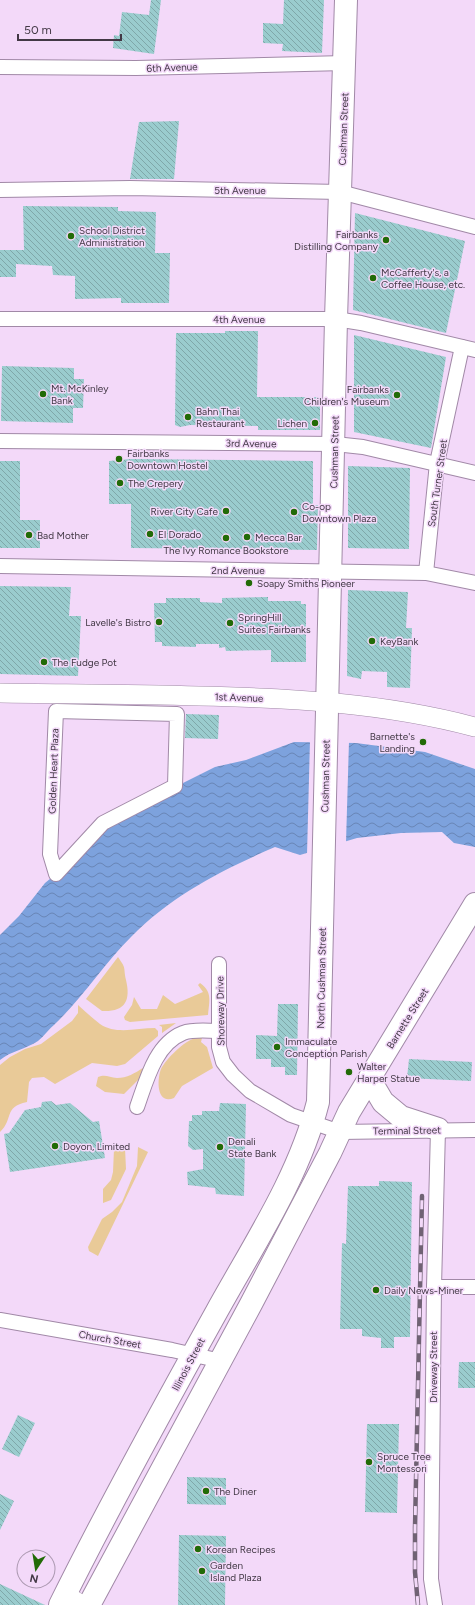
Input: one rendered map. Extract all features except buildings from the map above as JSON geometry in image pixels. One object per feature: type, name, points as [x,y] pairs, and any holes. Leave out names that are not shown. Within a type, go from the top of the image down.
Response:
[{"type":"main road","name":"Cushman Street","points":[[324,881],[336,319],[346,0]]},
{"type":"main road","name":"1st Avenue","points":[[0,694],[258,697],[327,711],[393,709],[440,718],[475,727]]},
{"type":"main road","name":"North Cushman Street","points":[[312,1123],[318,1102],[324,881]]},
{"type":"main road","name":"Barnette Street","points":[[340,1132],[349,1112],[370,1080],[396,1033],[438,967],[475,904]]},
{"type":"main road","points":[[370,1080],[383,1102],[401,1117],[438,1129]]},
{"type":"main road","name":"Illinois Street","points":[[69,1602],[193,1355],[278,1201],[305,1145],[312,1123]]},
{"type":"main road","points":[[89,1605],[220,1361],[340,1132]]},
{"type":"street","name":"6th Avenue","points":[[0,67],[136,68],[345,63]]},
{"type":"street","name":"5th Avenue","points":[[0,190],[130,188],[340,192],[475,226]]},
{"type":"street","name":"4th Avenue","points":[[0,319],[336,319],[361,323],[468,348]]},
{"type":"street","name":"South Turner Street","points":[[426,573],[437,463],[468,348]]},
{"type":"street","name":"3rd Avenue","points":[[0,441],[334,444],[363,447],[475,473]]},
{"type":"street","name":"2nd Avenue","points":[[0,566],[105,569],[331,570],[426,573],[475,583]]},
{"type":"street","name":"Golden Heart Plaza","points":[[56,711],[177,714],[175,786],[103,823],[56,874],[50,854],[56,711]]},
{"type":"street","name":"Shoreway Drive","points":[[219,964],[219,1047],[223,1062],[233,1075],[250,1091],[291,1115],[340,1132]]},
{"type":"street","points":[[136,1107],[152,1068],[166,1045],[182,1033],[196,1030],[219,1031]]},
{"type":"street","name":"Terminal Street","points":[[340,1132],[438,1129],[475,1130]]},
{"type":"street","name":"Driveway Street","points":[[435,1605],[432,1579],[434,1286],[438,1129]]},
{"type":"street","points":[[434,1286],[475,1287]]},
{"type":"street","name":"Church Street","points":[[0,1320],[220,1361]]},
{"type":"shaded area","points":[[118,957],[124,968],[128,994],[127,999],[121,1007],[116,1010],[102,1011],[86,999]]},
{"type":"shaded area","points":[[200,983],[209,993],[208,1015],[130,1022],[125,1020],[124,1017],[132,1005],[134,997],[141,1009],[157,1009],[163,995],[175,1004],[203,992],[198,985]]},
{"type":"shaded area","points":[[78,1005],[97,1022],[106,1027],[120,1030],[155,1028],[158,1031],[158,1036],[125,1064],[117,1066],[92,1063],[55,1084],[44,1077],[32,1078],[29,1082],[27,1102],[20,1104],[12,1110],[7,1123],[0,1132],[0,1065],[10,1057],[25,1049],[41,1044],[72,1021],[78,1013]]},
{"type":"shaded area","points":[[176,1023],[162,1033],[162,1027],[159,1025]]},
{"type":"shaded area","points":[[202,1038],[201,1042],[207,1047],[213,1068],[182,1086],[174,1098],[164,1098],[159,1090],[161,1069],[176,1050],[192,1039]]},
{"type":"shaded area","points":[[145,1068],[142,1076],[124,1094],[105,1092],[96,1086],[98,1077],[100,1076],[117,1078],[124,1077]]},
{"type":"shaded area","points":[[138,1147],[148,1152],[98,1256],[89,1251],[88,1247],[102,1219],[122,1202],[137,1166]]},
{"type":"shaded area","points":[[125,1148],[126,1169],[111,1200],[103,1203],[103,1189],[111,1180],[113,1172],[114,1149]]},
{"type":"water","points":[[294,742],[356,743],[425,752],[475,769],[475,847],[454,843],[442,832],[401,833],[357,838],[300,855],[275,847],[198,885],[163,908],[121,947],[75,1003],[38,1041],[9,1054],[0,1060],[0,935],[19,916],[45,883],[56,874],[103,823],[215,767],[246,760]]},
{"type":"pier","points":[[310,740],[349,741],[346,843],[307,855]]},
{"type":"railway","points":[[418,1605],[415,1572],[415,1528],[422,1196]]},
{"type":"place","name":"School District Administration","points":[[71,236]]},
{"type":"place","name":"Fairbanks Distilling Company","points":[[386,240]]},
{"type":"place","name":"McCafferty's, a Coffee House, etc.","points":[[373,278]]},
{"type":"place","name":"Mt. McKinley Bank","points":[[43,394]]},
{"type":"place","name":"Fairbanks Children's Museum","points":[[397,395]]},
{"type":"place","name":"Bahn Thai Restaurant","points":[[188,417]]},
{"type":"place","name":"Lichen","points":[[315,423]]},
{"type":"place","name":"Fairbanks Downtown Hostel","points":[[119,459]]},
{"type":"place","name":"The Crepery","points":[[120,483]]},
{"type":"place","name":"River City Cafe","points":[[226,511]]},
{"type":"place","name":"Co-op Downtown Plaza","points":[[294,512]]},
{"type":"place","name":"El Dorado","points":[[150,534]]},
{"type":"place","name":"Bad Mother","points":[[29,535]]},
{"type":"place","name":"Mecca Bar","points":[[247,537]]},
{"type":"place","name":"The Ivy Romance Bookstore","points":[[226,538]]},
{"type":"place","name":"Soapy Smiths Pioneer","points":[[249,583]]},
{"type":"place","name":"Lavelle's Bistro","points":[[159,622]]},
{"type":"place","name":"SpringHill Suites Fairbanks","points":[[230,623]]},
{"type":"place","name":"KeyBank","points":[[372,641]]},
{"type":"place","name":"The Fudge Pot","points":[[44,662]]},
{"type":"place","name":"Barnette's Landing","points":[[423,742]]},
{"type":"place","name":"Immaculate Conception Parish","points":[[277,1047]]},
{"type":"place","name":"Walter Harper Statue","points":[[349,1072]]},
{"type":"place","name":"Doyon, Limited","points":[[55,1146]]},
{"type":"place","name":"Denali State Bank","points":[[220,1147]]},
{"type":"place","name":"Daily News-Miner","points":[[376,1290]]},
{"type":"place","name":"Spruce Tree Montessori","points":[[369,1462]]},
{"type":"place","name":"The Diner","points":[[206,1491]]},
{"type":"place","name":"Korean Recipes","points":[[198,1549]]},
{"type":"place","name":"Garden Island Plaza","points":[[202,1571]]}]
